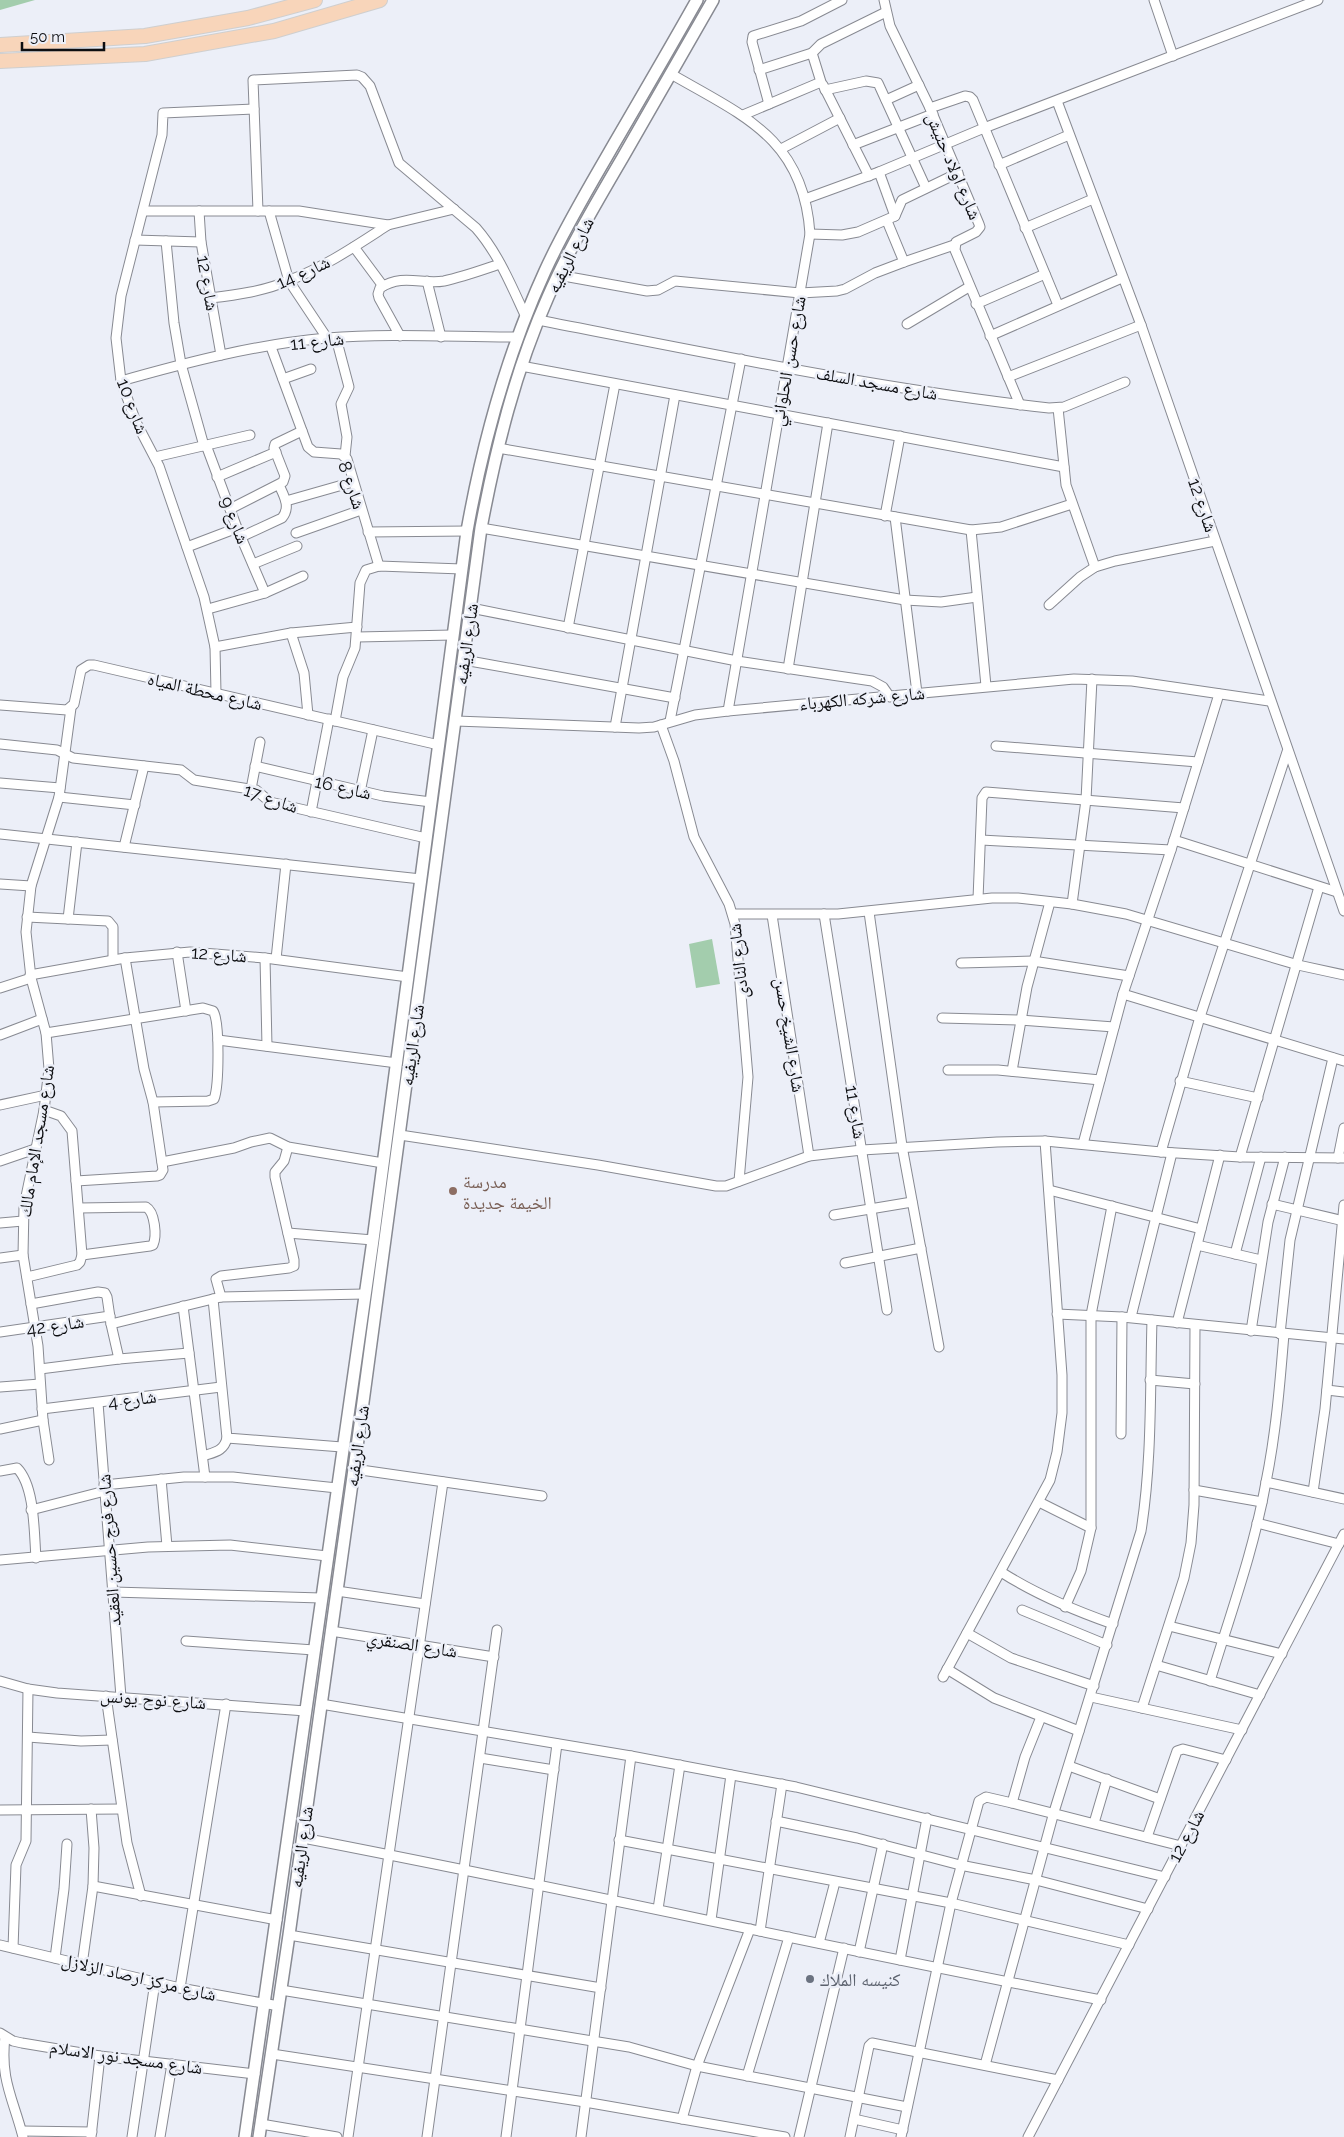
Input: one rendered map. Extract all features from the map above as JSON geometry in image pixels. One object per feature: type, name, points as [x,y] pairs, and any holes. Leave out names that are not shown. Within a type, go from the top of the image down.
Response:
[{"type":"main road","points":[[0,45],[145,36],[248,18],[315,0]]},
{"type":"main road","points":[[0,61],[145,54],[274,31],[380,0]]},
{"type":"street","name":"شارع الريفيه","points":[[245,2137],[278,1920],[342,1447],[373,1240],[467,531],[492,413],[518,337],[546,269],[586,191],[697,0]]},
{"type":"street","name":"شارع الريفيه","points":[[259,2137],[354,1470],[481,528],[498,448],[521,366],[538,320],[558,275],[599,199],[713,0]]},
{"type":"street","points":[[769,104],[752,42],[753,36],[801,21],[842,0]]},
{"type":"street","name":"شارع اولاد حنيش","points":[[884,0],[890,26],[946,144],[980,227],[976,232],[958,240],[954,245],[955,250],[976,304],[1020,404]]},
{"type":"street","points":[[1154,0],[1172,56]]},
{"type":"street","points":[[805,198],[879,172],[984,128],[1318,0]]},
{"type":"street","points":[[759,70],[812,53],[821,44],[886,12]]},
{"type":"street","points":[[812,53],[823,86],[868,176]]},
{"type":"street","points":[[258,211],[253,80],[351,74],[362,77],[370,86],[399,163],[454,209],[486,239],[526,316]]},
{"type":"street","name":"شارع حسن الحلواني","points":[[671,74],[743,115],[770,136],[781,149],[799,181],[805,198],[810,234],[728,711]]},
{"type":"street","points":[[743,115],[823,86],[871,81],[878,83],[926,188]]},
{"type":"street","points":[[886,100],[919,85]]},
{"type":"street","points":[[853,145],[968,96],[973,100],[1058,306]]},
{"type":"street","name":"شارع 12","points":[[1057,101],[1141,325],[1287,752],[1344,911]]},
{"type":"street","name":"شارع 10","points":[[216,693],[214,647],[208,609],[155,457],[136,422],[122,381],[117,353],[117,317],[162,135],[163,114],[254,109]]},
{"type":"street","points":[[781,149],[840,118]]},
{"type":"street","points":[[999,165],[1069,136]]},
{"type":"street","points":[[879,172],[904,262]]},
{"type":"street","points":[[810,234],[850,234],[891,218],[902,200],[958,174]]},
{"type":"street","points":[[586,191],[599,199]]},
{"type":"street","points":[[1025,228],[1093,199]]},
{"type":"street","points":[[142,211],[315,212],[372,224],[388,224],[454,209]]},
{"type":"street","name":"شارع 12","points":[[199,211],[201,242],[221,355]]},
{"type":"street","points":[[269,211],[289,281],[332,338],[349,387],[341,404],[347,437],[345,456]]},
{"type":"street","name":"شارع 14","points":[[210,298],[249,292],[289,281],[354,247],[388,224]]},
{"type":"street","points":[[135,240],[201,242]]},
{"type":"street","name":"شارع 9","points":[[166,241],[170,299],[181,364],[205,446],[237,528],[266,593]]},
{"type":"street","points":[[558,275],[647,291],[658,290],[676,281],[800,293],[846,289],[875,273],[954,245]]},
{"type":"street","points":[[354,247],[383,286]]},
{"type":"street","points":[[400,336],[378,294],[378,291],[383,286],[405,279],[446,280],[500,264]]},
{"type":"street","points":[[976,304],[1045,274]]},
{"type":"street","points":[[990,336],[1122,278]]},
{"type":"street","points":[[427,281],[441,337]]},
{"type":"street","points":[[907,324],[969,287]]},
{"type":"street","name":"شارع مسجد السلف","points":[[538,320],[741,359],[930,392],[1020,404],[1058,408],[1125,382]]},
{"type":"street","points":[[1008,377],[1141,325]]},
{"type":"street","name":"شارع 11","points":[[122,381],[221,355],[332,338],[400,336],[518,337]]},
{"type":"street","name":"شارع 8","points":[[271,347],[308,447],[314,452],[338,453],[345,456],[379,566]]},
{"type":"street","points":[[670,721],[741,359]]},
{"type":"street","points":[[521,366],[1064,467]]},
{"type":"street","points":[[283,379],[311,369]]},
{"type":"street","points":[[568,628],[615,384]]},
{"type":"street","points":[[615,727],[675,395]]},
{"type":"street","points":[[1058,408],[1064,467],[1072,504],[1095,567]]},
{"type":"street","points":[[788,669],[828,423]]},
{"type":"street","points":[[230,509],[283,482],[285,476],[274,446],[277,442],[302,431]]},
{"type":"street","points":[[155,457],[250,435]]},
{"type":"street","points":[[885,516],[900,436]]},
{"type":"street","points":[[498,448],[971,530],[1001,527],[1072,504]]},
{"type":"street","points":[[217,477],[276,452]]},
{"type":"street","points":[[286,501],[352,482]]},
{"type":"street","points":[[241,537],[282,518],[286,510],[286,501],[279,485]]},
{"type":"street","points":[[296,533],[361,510]]},
{"type":"street","points":[[894,517],[917,694]]},
{"type":"street","points":[[187,547],[237,528]]},
{"type":"street","points":[[481,528],[646,558],[905,600],[941,602],[977,598]]},
{"type":"street","points":[[971,530],[986,686]]},
{"type":"street","points":[[368,532],[467,531]]},
{"type":"street","points":[[1049,605],[1080,577],[1095,567],[1115,561],[1215,541]]},
{"type":"street","points":[[253,564],[297,546]]},
{"type":"street","points":[[311,812],[343,677],[352,659],[357,632],[358,595],[362,576],[372,567],[379,566],[462,569]]},
{"type":"street","points":[[208,609],[266,593],[303,576]]},
{"type":"street","points":[[471,608],[737,661],[872,681],[882,687],[890,696]]},
{"type":"street","points":[[214,647],[291,633],[357,632],[453,635]]},
{"type":"street","points":[[291,633],[304,673],[308,715]]},
{"type":"street","points":[[464,660],[675,698]]},
{"type":"street","name":"شارع محطة المياه","points":[[71,708],[75,700],[81,670],[89,665],[439,745]]},
{"type":"street","points":[[1072,904],[1081,847],[1090,755],[1092,679]]},
{"type":"street","name":"شارع شركه الكهرباء","points":[[456,724],[647,728],[695,715],[728,711],[986,686],[1092,679],[1132,681],[1270,700]]},
{"type":"street","points":[[1083,1144],[1123,994],[1171,850],[1219,694]]},
{"type":"street","points":[[0,705],[63,710],[71,708]]},
{"type":"street","name":"شارع مسجد الإمام مالك","points":[[49,1460],[43,1420],[35,1328],[23,1255],[23,1221],[26,1192],[44,1110],[49,1069],[46,1033],[31,976],[27,946],[27,918],[31,886],[60,793],[71,708]]},
{"type":"street","points":[[442,725],[456,724]]},
{"type":"street","name":"شارع النادى","points":[[661,724],[674,761],[694,836],[733,914],[737,934],[748,1077],[739,1181]]},
{"type":"street","points":[[360,792],[373,730]]},
{"type":"street","points":[[251,789],[260,742]]},
{"type":"street","name":"شارع 17","points":[[0,744],[57,750],[73,758],[181,770],[194,780],[251,789],[260,793],[270,802],[426,838]]},
{"type":"street","points":[[996,746],[1090,755],[1198,762]]},
{"type":"street","points":[[1161,1152],[1200,1017],[1287,752]]},
{"type":"street","points":[[124,847],[144,766]]},
{"type":"street","name":"شارع 16","points":[[255,766],[360,792],[431,802]]},
{"type":"street","points":[[0,783],[135,805]]},
{"type":"street","points":[[978,899],[982,798],[986,792],[1184,808]]},
{"type":"street","points":[[0,834],[421,879]]},
{"type":"street","points":[[981,840],[1081,847],[1171,850]]},
{"type":"street","points":[[1174,840],[1337,892]]},
{"type":"street","points":[[68,919],[77,842]]},
{"type":"street","points":[[276,959],[286,864]]},
{"type":"street","points":[[0,884],[31,886]]},
{"type":"street","points":[[1240,1157],[1319,887]]},
{"type":"street","points":[[733,914],[772,915],[870,912],[978,899],[1018,898],[1072,904],[1147,919],[1298,964],[1344,975]]},
{"type":"street","points":[[1012,1071],[1020,1020],[1050,902]]},
{"type":"street","points":[[870,912],[902,1146],[938,1347]]},
{"type":"street","name":"شارع 11","points":[[824,914],[887,1310]]},
{"type":"street","name":"شارع الشيخ حسن","points":[[772,915],[809,1156]]},
{"type":"street","points":[[27,918],[104,921],[111,923],[113,931],[113,960]]},
{"type":"street","points":[[177,952],[186,1011]]},
{"type":"street","name":"شارع 12","points":[[0,988],[31,976],[125,958],[177,952],[214,952],[408,977]]},
{"type":"street","points":[[76,1181],[157,1176],[162,1172],[153,1102],[144,1069],[125,958]]},
{"type":"street","points":[[265,958],[267,1046]]},
{"type":"street","points":[[961,963],[1034,961],[1129,976]]},
{"type":"street","points":[[1123,994],[1344,1061]]},
{"type":"street","points":[[46,1033],[202,1008],[213,1011],[216,1016],[218,1040],[214,1099],[208,1101],[153,1102]]},
{"type":"street","points":[[942,1018],[1020,1020],[1114,1027]]},
{"type":"street","points":[[0,1034],[42,1019]]},
{"type":"street","points":[[218,1040],[397,1063]]},
{"type":"street","points":[[1210,1681],[1257,1523],[1266,1482],[1277,1414],[1288,1252],[1333,1058]]},
{"type":"street","points":[[948,1070],[1012,1071],[1100,1080]]},
{"type":"street","points":[[1180,1081],[1258,1098]]},
{"type":"street","points":[[0,1105],[46,1095]]},
{"type":"street","points":[[27,1278],[77,1265],[82,1255],[73,1138],[69,1125],[61,1116],[44,1110]]},
{"type":"street","points":[[400,1135],[598,1165],[716,1186],[726,1186],[809,1156],[902,1146],[1045,1141],[1220,1156],[1341,1158],[1344,1128]]},
{"type":"street","points":[[162,1162],[234,1148],[270,1138],[288,1147],[383,1163]]},
{"type":"street","points":[[1045,1141],[1062,1413],[1054,1465],[1039,1502],[945,1673],[994,1698],[1079,1731]]},
{"type":"street","points":[[203,1456],[221,1450],[228,1438],[221,1387],[216,1279],[221,1276],[294,1266],[275,1177],[275,1172],[284,1161],[288,1147]]},
{"type":"street","points":[[0,1161],[35,1149]]},
{"type":"street","points":[[1121,1434],[1126,1317],[1156,1217],[1172,1153]]},
{"type":"street","points":[[1176,1323],[1220,1156]]},
{"type":"street","points":[[1235,1254],[1261,1157]]},
{"type":"street","points":[[1251,1331],[1261,1260],[1272,1204],[1285,1157]]},
{"type":"street","points":[[1049,1190],[1201,1229]]},
{"type":"street","points":[[834,1215],[912,1202]]},
{"type":"street","points":[[1272,1204],[1343,1220]]},
{"type":"street","points":[[1313,1492],[1327,1390],[1344,1205]]},
{"type":"street","points":[[1065,1607],[1081,1571],[1091,1528],[1091,1315],[1112,1206]]},
{"type":"street","points":[[79,1208],[146,1207],[151,1210],[155,1239],[153,1245],[150,1246],[82,1255]]},
{"type":"street","points":[[0,1224],[23,1221]]},
{"type":"street","points":[[288,1233],[373,1240]]},
{"type":"street","points":[[1197,1244],[1261,1260]]},
{"type":"street","points":[[845,1262],[921,1248]]},
{"type":"street","points":[[0,1258],[23,1255]]},
{"type":"street","points":[[366,1289],[379,1285]]},
{"type":"street","name":"شارع 42","points":[[0,1332],[110,1320],[217,1298],[366,1289]]},
{"type":"street","points":[[31,1304],[101,1292],[107,1297],[119,1359]]},
{"type":"street","points":[[183,1306],[205,1477]]},
{"type":"street","points":[[1057,1314],[1126,1317],[1344,1339]]},
{"type":"street","points":[[985,2065],[1054,1812],[1136,1551],[1144,1512],[1152,1320]]},
{"type":"street","points":[[1142,1708],[1189,1560],[1194,1524],[1195,1325]]},
{"type":"street","points":[[40,1369],[119,1359],[189,1353]]},
{"type":"street","points":[[1150,1380],[1195,1384]]},
{"type":"street","points":[[0,1387],[40,1384]]},
{"type":"street","name":"شارع 4","points":[[42,1408],[98,1403],[221,1387]]},
{"type":"street","points":[[1327,1390],[1344,1392]]},
{"type":"street","name":"شارع فرج حسين العقيد","points":[[98,1403],[121,1697]]},
{"type":"street","points":[[0,1428],[43,1420]]},
{"type":"street","points":[[228,1438],[342,1447]]},
{"type":"street","points":[[0,1471],[15,1467],[20,1471],[28,1490],[36,1558]]},
{"type":"street","points":[[354,1470],[542,1496]]},
{"type":"street","points":[[31,1510],[104,1488],[161,1479],[205,1477],[266,1479],[337,1488]]},
{"type":"street","points":[[161,1479],[167,1546]]},
{"type":"street","points":[[348,2137],[443,1482]]},
{"type":"street","points":[[1266,1482],[1344,1499]]},
{"type":"street","points":[[1194,1490],[1262,1502]]},
{"type":"street","points":[[1039,1502],[1091,1528]]},
{"type":"street","points":[[1257,1523],[1339,1544]]},
{"type":"street","name":"شارع 12","points":[[1028,2137],[1344,1534]]},
{"type":"street","points":[[0,1560],[167,1546],[239,1545],[327,1556]]},
{"type":"street","points":[[1001,1572],[1028,1589],[1065,1607],[1113,1624]]},
{"type":"street","points":[[337,1591],[425,1604]]},
{"type":"street","points":[[113,1592],[322,1598]]},
{"type":"street","points":[[1022,1610],[1107,1645]]},
{"type":"street","points":[[1169,1626],[1282,1654]]},
{"type":"street","points":[[427,2137],[497,1630]]},
{"type":"street","name":"شارع الصنقري","points":[[331,1631],[494,1657]]},
{"type":"street","points":[[967,1633],[1006,1656],[1094,1686]]},
{"type":"street","points":[[186,1641],[314,1650]]},
{"type":"street","points":[[1156,1665],[1260,1695]]},
{"type":"street","name":"شارع نوح يونس","points":[[0,1681],[28,1689],[306,1711]]},
{"type":"street","points":[[13,1948],[16,1865],[26,1841],[28,1689]]},
{"type":"street","points":[[106,1696],[129,1858],[141,1896]]},
{"type":"street","points":[[1090,1696],[1242,1730]]},
{"type":"street","points":[[180,1988],[226,1704]]},
{"type":"street","points":[[321,1704],[631,1756],[782,1784],[1165,1876]]},
{"type":"street","points":[[1012,1802],[1025,1757],[1041,1717]]},
{"type":"street","points":[[28,1737],[80,1741],[112,1740]]},
{"type":"street","points":[[506,2137],[557,1744]]},
{"type":"street","points":[[1148,1837],[1175,1755],[1180,1749],[1226,1760]]},
{"type":"street","points":[[581,2137],[631,1756]]},
{"type":"street","points":[[480,1758],[554,1770]]},
{"type":"street","points":[[658,1909],[680,1765]]},
{"type":"street","points":[[1068,1766],[1160,1799]]},
{"type":"street","points":[[711,1920],[731,1775]]},
{"type":"street","points":[[1094,1823],[1106,1779]]},
{"type":"street","points":[[760,1930],[782,1784]]},
{"type":"street","points":[[854,2120],[902,2133],[951,1903],[979,1801],[986,1798],[1012,1802],[1181,1846]]},
{"type":"street","points":[[82,1965],[92,1886],[94,1848],[92,1809]]},
{"type":"street","points":[[0,1810],[121,1809]]},
{"type":"street","points":[[900,1960],[927,1818]]},
{"type":"street","points":[[776,1821],[883,1844],[960,1865],[1036,1880],[1148,1909]]},
{"type":"street","points":[[303,1838],[1101,2000]]},
{"type":"street","points":[[619,1840],[951,1903],[1130,1945]]},
{"type":"street","points":[[55,1958],[64,1889],[67,1844]]},
{"type":"street","points":[[859,1952],[883,1844]]},
{"type":"street","points":[[819,1943],[835,1882]]},
{"type":"street","points":[[92,1886],[278,1920]]},
{"type":"street","points":[[682,2119],[697,2066],[750,1928]]},
{"type":"street","points":[[289,1935],[601,1988]]},
{"type":"street","points":[[747,2076],[789,1937]]},
{"type":"street","name":"شارع مركز ارصاد الزلازل","points":[[0,1945],[180,1988],[279,2006]]},
{"type":"street","points":[[799,2137],[844,1948]]},
{"type":"street","points":[[132,2137],[155,1982]]},
{"type":"street","points":[[281,1990],[629,2047],[697,2066],[907,2107]]},
{"type":"street","points":[[2,2035],[0,2054],[4,2095],[22,2134],[92,2135],[100,2056]]},
{"type":"street","name":"شارع مسجد نور الاسلام","points":[[2,2035],[22,2043],[100,2056],[255,2074]]},
{"type":"street","points":[[850,2137],[870,2044],[874,2043],[1058,2080]]},
{"type":"street","points":[[272,2054],[585,2102],[785,2137]]},
{"type":"street","points":[[160,2137],[172,2064]]},
{"type":"street","points":[[261,2124],[337,2137]]},
{"type":"green space","points":[[0,0],[35,0],[0,10]]},
{"type":"green space","points":[[712,939],[720,984],[696,988],[689,944]]},
{"type":"place","name":"مدرسة الخيمة جديدة","points":[[453,1191]]},
{"type":"place","name":"كنيسه الملاك","points":[[810,1979]]}]
